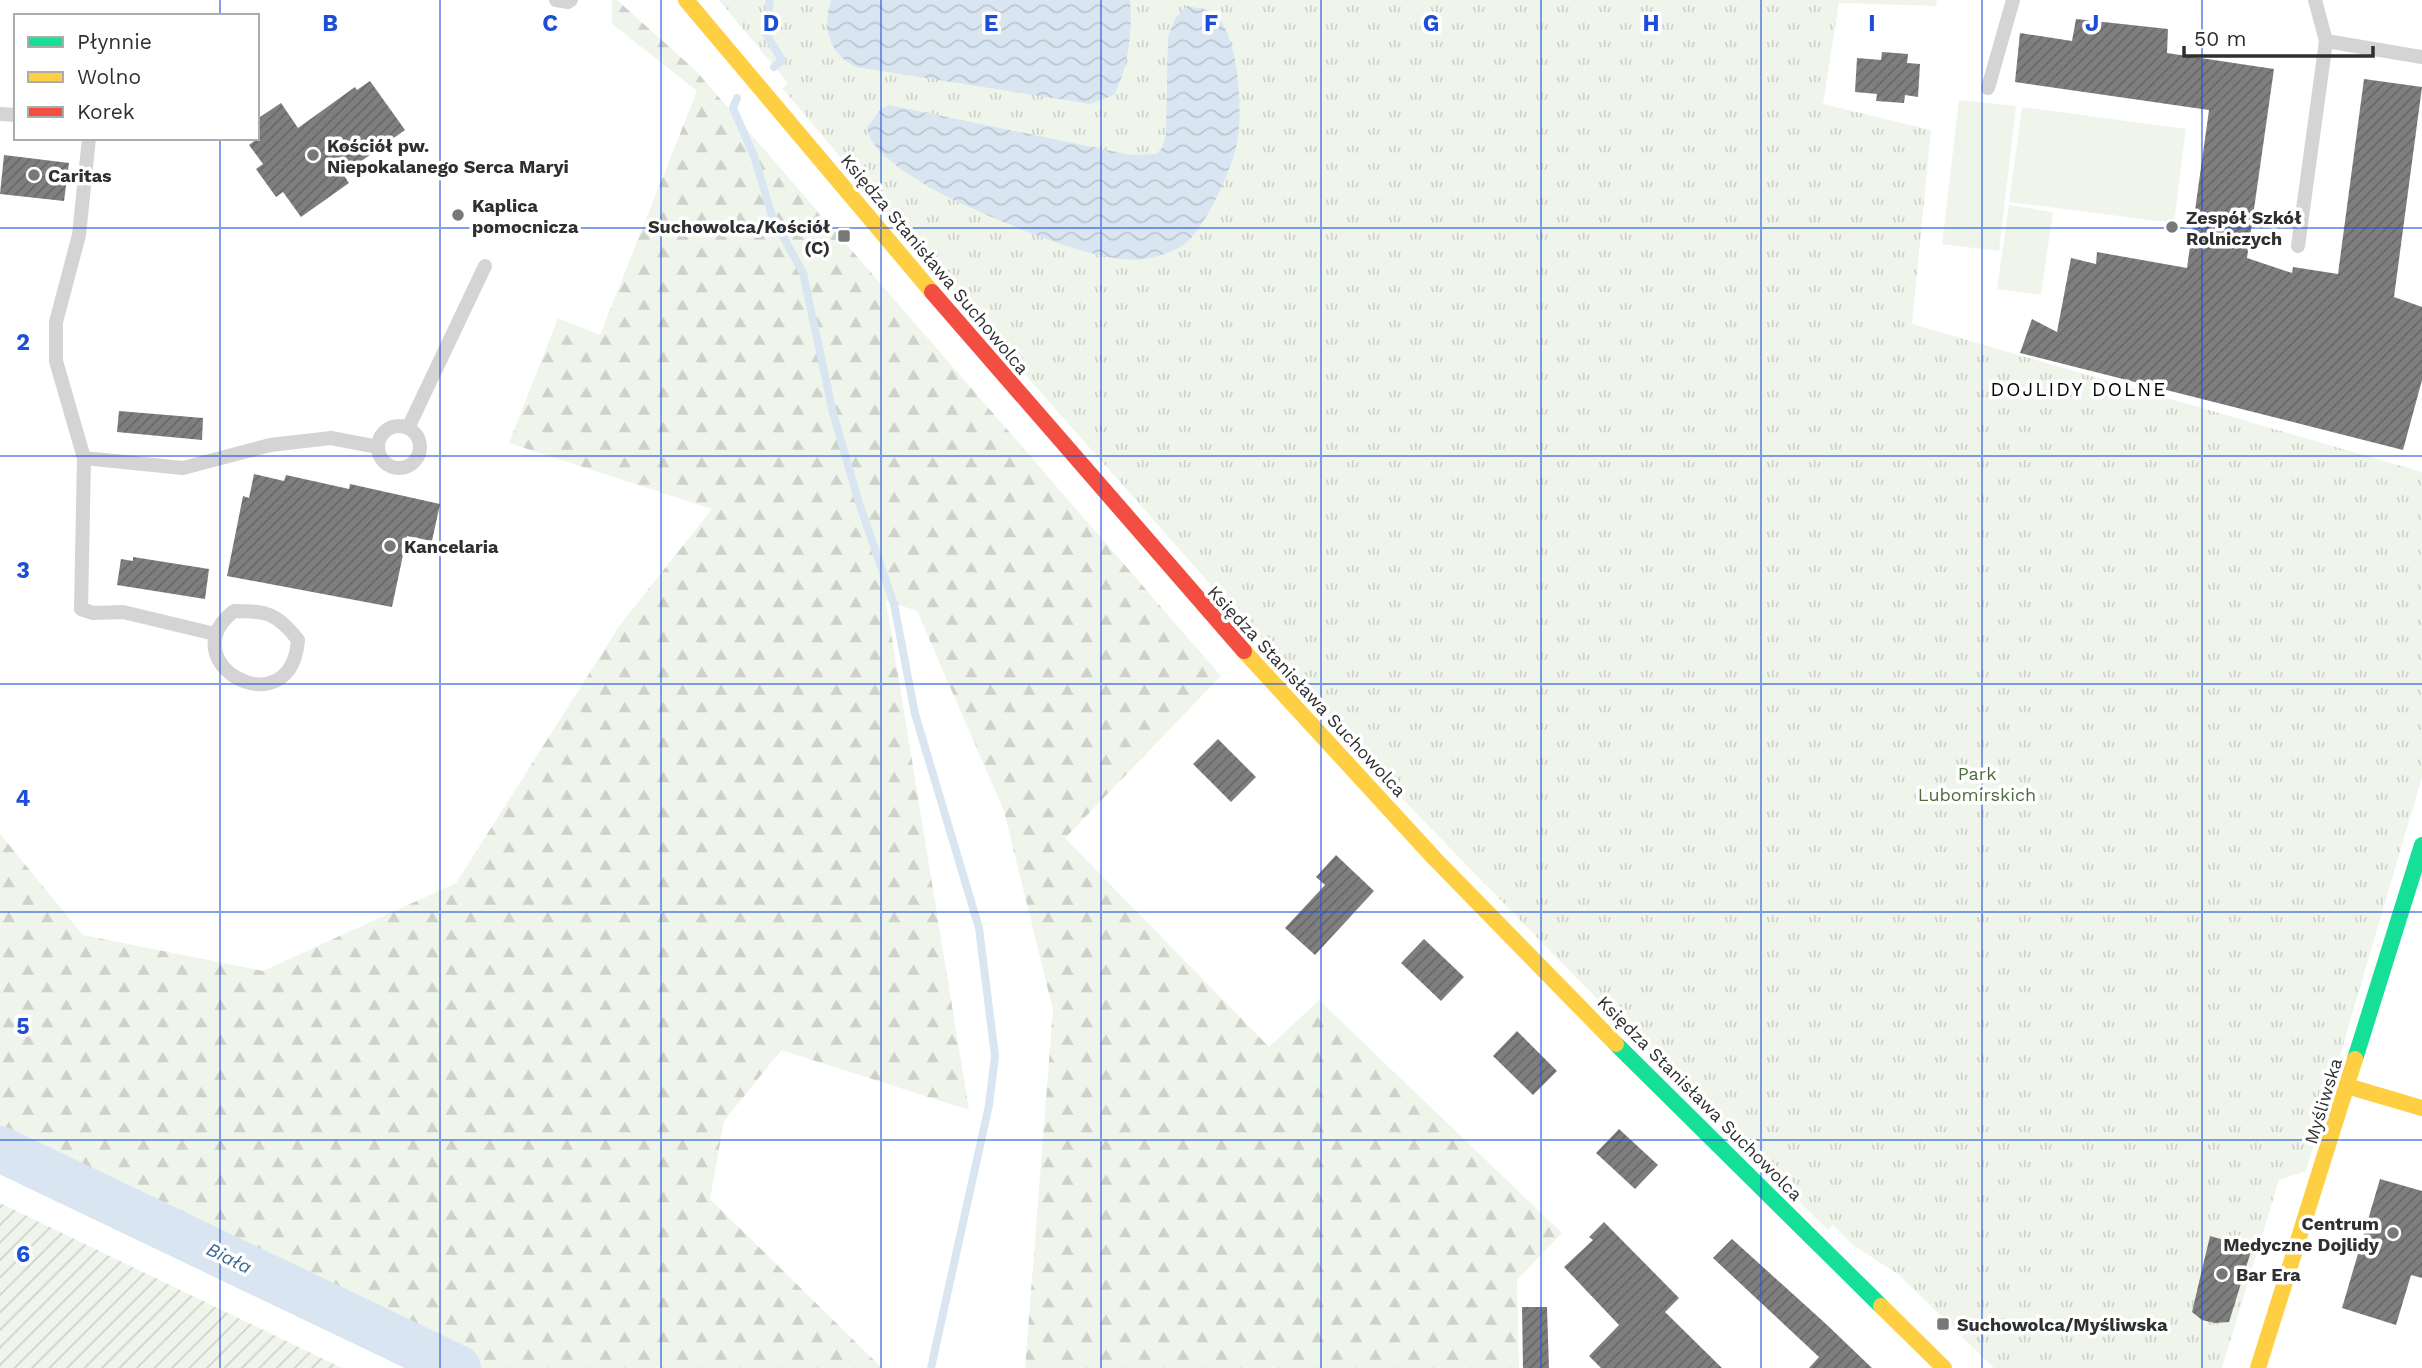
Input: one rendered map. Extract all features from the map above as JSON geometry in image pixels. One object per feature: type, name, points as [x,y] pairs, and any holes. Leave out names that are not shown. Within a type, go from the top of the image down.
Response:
[{"type":"main road","name":"Księdza Stanisława Suchowolca","points":[[686,0],[1155,554],[1368,787],[1646,1071],[1944,1368]]},
{"type":"main road","name":"Myśliwska","points":[[2258,1368],[2422,845]]},
{"type":"main road","points":[[2347,1086],[2422,1108]]},
{"type":"lane","points":[[556,0],[571,0]]},
{"type":"lane","points":[[1989,88],[2013,0]]},
{"type":"lane","points":[[2298,246],[2326,41],[2315,0],[2309,0]]},
{"type":"lane","points":[[2326,41],[2422,57]]},
{"type":"lane","points":[[89,140],[79,235],[56,323],[56,361],[84,458],[81,609],[93,613],[123,612],[215,634]]},
{"type":"lane","points":[[408,428],[485,266]]},
{"type":"lane","points":[[391,428],[408,428],[416,435],[420,446],[418,457],[410,466],[399,469],[388,466],[380,458],[378,447],[384,432],[391,428]]},
{"type":"lane","points":[[84,458],[183,468],[271,445],[331,438],[378,447]]},
{"type":"lane","points":[[234,611],[258,611],[276,616],[298,640],[296,657],[290,668],[275,681],[257,685],[237,681],[220,664],[214,645],[215,634],[220,622],[234,611]]},
{"type":"green space","points":[[612,0],[617,0],[696,71],[1221,676],[1065,838],[1269,1047],[1319,1000],[1562,1233],[1517,1280],[1519,1368],[1025,1368],[1053,1010],[1004,811],[917,611],[886,601],[969,1110],[781,1050],[724,1121],[710,1199],[882,1368],[462,1368],[0,1144],[0,834],[83,935],[263,971],[456,883],[620,625],[712,509],[509,443],[558,318],[600,335],[697,91],[612,24]]},
{"type":"green space","name":"Park Lubomirskich","points":[[719,0],[1937,0],[1936,6],[1839,3],[1823,104],[1931,130],[1912,324],[2422,472],[2422,777],[2306,1171],[2279,1180],[2222,1368],[1994,1368],[1899,1275],[1853,1245],[1833,1225],[1828,1230],[1628,1031],[1378,774],[1004,351],[782,88],[788,83]]},
{"type":"green space","points":[[1959,100],[2016,106],[1999,251],[1942,244]]},
{"type":"green space","points":[[2022,107],[2186,129],[2174,223],[2009,202]]},
{"type":"green space","points":[[2009,205],[2053,212],[2041,295],[1997,289]]},
{"type":"green space","points":[[0,1203],[342,1368],[0,1368]]},
{"type":"water","points":[[831,0],[1130,0],[1128,49],[1123,73],[1114,95],[1090,104],[856,67],[839,55],[830,40],[827,21]]},
{"type":"water","points":[[1187,6],[1212,12],[1229,37],[1238,76],[1240,117],[1236,148],[1218,195],[1205,219],[1187,242],[1169,252],[1144,259],[1124,259],[1045,239],[967,206],[926,185],[887,158],[870,137],[867,127],[881,109],[889,105],[1131,155],[1156,154],[1162,148],[1166,134],[1168,37],[1175,18]]},
{"type":"building","points":[[2076,19],[2168,29],[2167,53],[2274,69],[2247,258],[2292,273],[2293,267],[2338,274],[2364,79],[2422,87],[2394,297],[2422,307],[2422,380],[2403,450],[2020,353],[2032,319],[2057,332],[2071,258],[2096,264],[2097,252],[2187,268],[2209,110],[2015,82],[2020,33],[2072,41]]},
{"type":"building","points":[[1882,52],[1908,54],[1907,63],[1920,64],[1918,97],[1905,95],[1904,103],[1876,101],[1877,94],[1855,92],[1857,58],[1881,60]]},
{"type":"building","name":"Kościół pw. Niepokalanego Serca Maryi","points":[[370,81],[405,130],[343,174],[349,183],[301,217],[283,192],[276,197],[256,169],[263,164],[249,145],[259,140],[259,118],[281,103],[298,128],[355,87],[357,90]]},
{"type":"building","name":"Caritas","points":[[4,155],[69,163],[64,201],[0,194]]},
{"type":"building","points":[[119,411],[203,418],[202,440],[117,432]]},
{"type":"building","points":[[254,474],[284,481],[286,475],[349,489],[350,484],[440,504],[432,541],[407,536],[392,607],[227,576],[243,496],[249,498]]},
{"type":"building","points":[[133,557],[209,569],[205,599],[117,585],[121,559],[133,561]]},
{"type":"building","points":[[1218,739],[1256,777],[1231,802],[1193,764]]},
{"type":"building","points":[[1336,855],[1374,891],[1315,955],[1285,928],[1325,885],[1316,877]]},
{"type":"building","points":[[1424,939],[1464,977],[1441,1001],[1401,963]]},
{"type":"building","points":[[1517,1031],[1557,1071],[1533,1095],[1493,1056]]},
{"type":"building","points":[[1619,1129],[1658,1165],[1635,1189],[1596,1153]]},
{"type":"building","name":"Centrum Medyczne Dojlidy","points":[[2380,1179],[2422,1191],[2422,1278],[2411,1275],[2396,1325],[2342,1308]]},
{"type":"building","points":[[1604,1222],[1679,1298],[1665,1312],[1722,1368],[1601,1368],[1589,1356],[1619,1325],[1564,1267],[1593,1240],[1589,1237]]},
{"type":"building","name":"Bar Era","points":[[2210,1236],[2252,1248],[2229,1322],[2202,1320],[2192,1312]]},
{"type":"building","points":[[1732,1239],[1872,1368],[1809,1368],[1819,1357],[1713,1258]]},
{"type":"building","points":[[1522,1307],[1547,1307],[1549,1368],[1523,1368]]},
{"type":"waterway","points":[[770,0],[766,34],[782,60],[774,67]]},
{"type":"waterway","points":[[737,98],[733,108],[754,156],[772,216],[803,273],[833,413],[859,503],[894,604],[915,714],[979,928],[995,1056],[989,1105],[931,1368]]},
{"type":"waterway","name":"Biała","points":[[0,1149],[458,1368]]},
{"type":"traffic: fast","points":[[2355,1059],[2422,845]]},
{"type":"traffic: fast","points":[[1616,1044],[1881,1306]]},
{"type":"traffic: slow","points":[[686,0],[932,292]]},
{"type":"traffic: slow","points":[[1244,651],[1435,859],[1616,1044]]},
{"type":"traffic: slow","points":[[2258,1368],[2355,1059]]},
{"type":"traffic: slow","points":[[2347,1086],[2422,1108]]},
{"type":"traffic: slow","points":[[1881,1306],[1944,1368]]},
{"type":"traffic: jam","points":[[932,292],[1244,651]]},
{"type":"place","name":"Kościół pw. Niepokalanego Serca Maryi","points":[[313,155]]},
{"type":"place","name":"Caritas","points":[[34,175]]},
{"type":"place","name":"Kaplica pomocnicza","points":[[458,215]]},
{"type":"place","name":"Zespół Szkół Rolniczych","points":[[2172,227]]},
{"type":"place","name":"Suchowolca/Kościół (C)","points":[[844,236]]},
{"type":"place","name":"Kancelaria","points":[[390,546]]},
{"type":"place","name":"Centrum Medyczne Dojlidy","points":[[2393,1233]]},
{"type":"place","name":"Bar Era","points":[[2222,1274]]},
{"type":"place","name":"Suchowolca/Myśliwska","points":[[1943,1324]]},
{"type":"district","name":"DOJLIDY DOLNE","points":[[2079,389]]}]
